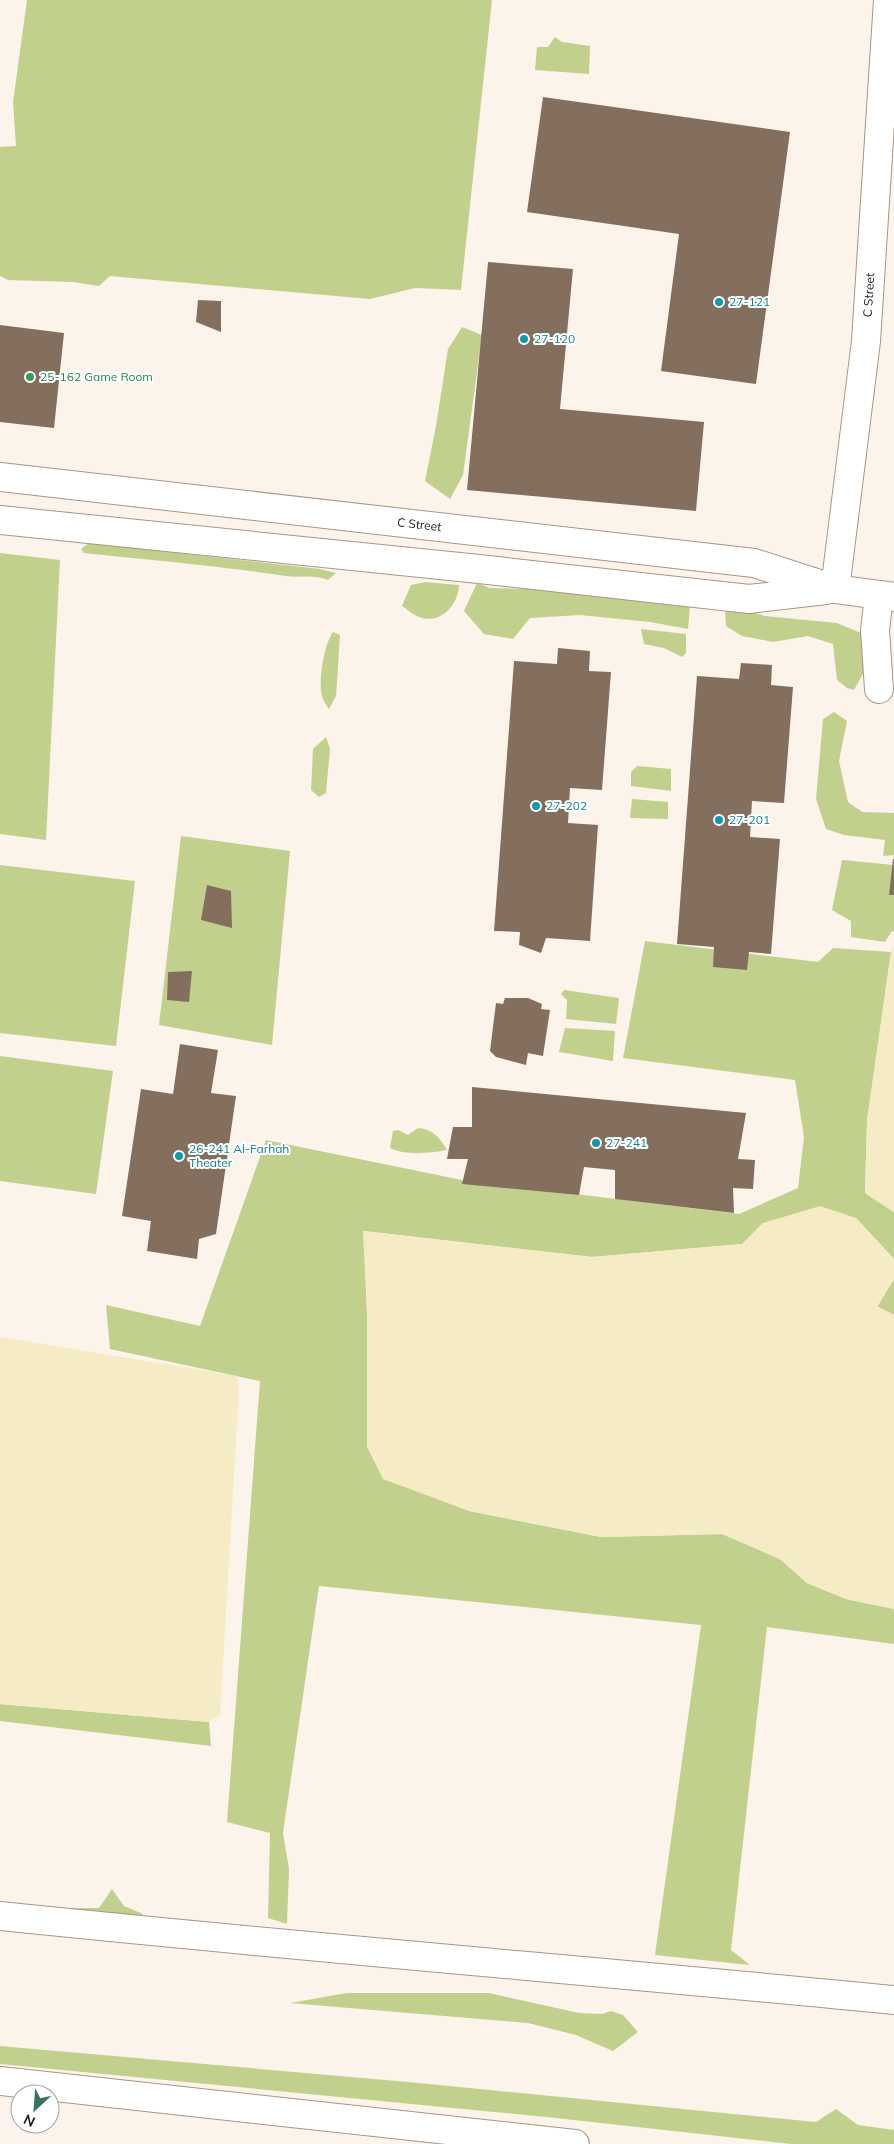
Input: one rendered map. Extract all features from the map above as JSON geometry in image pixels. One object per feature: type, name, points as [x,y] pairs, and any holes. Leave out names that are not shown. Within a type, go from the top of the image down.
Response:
[{"type":"street","name":"C Street","points":[[0,477],[754,563],[835,589],[866,341],[888,0]]},
{"type":"street","points":[[0,520],[470,568],[749,599],[835,589],[886,596],[875,630],[879,689]]},
{"type":"street","points":[[0,1916],[238,1941],[606,1972],[894,2000]]},
{"type":"street","points":[[0,2081],[575,2144]]},
{"type":"green space","points":[[27,0],[492,0],[461,290],[415,288],[370,299],[110,276],[99,286],[73,282],[8,280],[0,276],[0,147],[16,146],[13,102]]},
{"type":"green space","points":[[555,37],[562,42],[590,46],[589,74],[535,70],[537,47],[548,47]]},
{"type":"green space","points":[[462,327],[482,335],[463,475],[450,499],[425,481],[448,349]]},
{"type":"green space","points":[[89,543],[320,569],[336,573],[328,580],[318,577],[286,576],[84,553],[81,549]]},
{"type":"green space","points":[[0,553],[60,560],[46,840],[0,834]]},
{"type":"green space","points":[[426,582],[459,585],[455,600],[441,616],[427,619],[419,617],[402,606],[411,585]]},
{"type":"green space","points":[[477,583],[490,588],[572,590],[690,605],[688,629],[650,622],[580,615],[530,618],[513,639],[484,634],[464,611]]},
{"type":"green space","points":[[735,607],[765,616],[837,623],[861,633],[864,672],[854,690],[847,688],[837,680],[833,644],[808,636],[773,642],[742,636],[726,626],[725,612]]},
{"type":"green space","points":[[641,629],[686,634],[686,653],[682,657],[664,648],[644,644]]},
{"type":"green space","points":[[333,632],[340,635],[336,696],[329,709],[321,693],[321,675],[327,646]]},
{"type":"green space","points":[[834,712],[847,721],[839,761],[848,802],[862,812],[894,813],[894,855],[883,856],[885,840],[844,835],[826,829],[816,799],[823,719]]},
{"type":"green space","points":[[326,737],[330,749],[326,793],[319,797],[311,790],[313,749]]},
{"type":"green space","points":[[637,766],[671,769],[671,791],[631,786],[631,772]]},
{"type":"green space","points":[[632,799],[668,802],[668,819],[630,818]]},
{"type":"green space","points":[[181,836],[290,851],[272,1045],[159,1025]]},
{"type":"green space","points":[[842,860],[894,865],[894,932],[892,931],[885,942],[851,937],[851,921],[832,910]]},
{"type":"green space","points":[[0,865],[135,881],[116,1046],[0,1033]]},
{"type":"green space","points":[[645,941],[818,962],[833,948],[891,952],[867,1121],[865,1193],[894,1212],[894,1259],[856,1218],[763,1223],[743,1244],[592,1257],[364,1231],[367,1313],[469,1511],[601,1537],[722,1534],[780,1559],[807,1583],[846,1599],[894,1609],[894,1644],[767,1627],[731,1950],[750,1965],[655,1955],[701,1625],[319,1586],[283,1833],[289,1869],[287,1924],[268,1918],[270,1833],[227,1822],[260,1381],[110,1349],[106,1305],[200,1326],[266,1140],[462,1180],[739,1214],[798,1188],[804,1137],[795,1080],[623,1058]]},
{"type":"green space","points":[[564,990],[619,998],[616,1024],[566,1019],[567,1000],[561,994]]},
{"type":"green space","points":[[565,1028],[615,1031],[613,1061],[559,1052]]},
{"type":"green space","points":[[0,1056],[113,1071],[96,1194],[0,1181]]},
{"type":"green space","points":[[418,1128],[428,1130],[436,1135],[447,1150],[410,1153],[390,1148],[393,1131],[398,1130],[408,1135]]},
{"type":"green space","points":[[894,1279],[894,1315],[877,1307]]},
{"type":"green space","points":[[0,1704],[209,1722],[211,1746],[0,1721]]},
{"type":"green space","points":[[112,1889],[124,1906],[141,1913],[148,1920],[0,1910],[0,1902],[46,1908],[99,1908]]},
{"type":"green space","points":[[347,1993],[489,1993],[579,2013],[602,2014],[611,2011],[623,2015],[638,2032],[613,2051],[576,2035],[528,2023],[290,2003]]},
{"type":"green space","points":[[0,2046],[419,2083],[816,2122],[836,2109],[858,2125],[894,2130],[894,2144],[791,2144],[556,2118],[0,2064]]},
{"type":"sand","points":[[894,946],[894,1212],[865,1193],[867,1121],[891,952]]},
{"type":"sand","points":[[820,1206],[856,1218],[894,1259],[894,1279],[877,1306],[894,1315],[894,1609],[846,1599],[807,1583],[780,1559],[722,1534],[601,1537],[469,1511],[383,1479],[367,1447],[367,1313],[363,1231],[592,1257],[742,1244],[763,1223]]},
{"type":"sand","points":[[0,1337],[237,1376],[239,1390],[220,1714],[209,1722],[0,1704]]},
{"type":"building","name":"27-121","points":[[543,97],[790,132],[756,384],[661,371],[679,234],[527,212]]},
{"type":"building","name":"27-120","points":[[488,262],[573,269],[560,409],[704,422],[696,511],[467,490]]},
{"type":"building","points":[[198,300],[221,301],[221,332],[196,322]]},
{"type":"building","name":"25-162 Game Room","points":[[0,325],[64,333],[54,428],[0,422]]},
{"type":"building","name":"27-202","points":[[558,648],[590,651],[589,671],[611,672],[602,790],[570,788],[568,823],[598,825],[590,941],[546,938],[541,953],[519,945],[520,932],[494,931],[514,661],[557,664]]},
{"type":"building","name":"27-201","points":[[741,663],[772,665],[771,685],[793,687],[784,803],[752,801],[750,837],[780,839],[771,954],[749,952],[747,970],[713,967],[714,947],[677,944],[697,676],[739,679]]},
{"type":"building","points":[[893,859],[894,895],[889,895]]},
{"type":"building","points":[[207,885],[231,891],[232,928],[201,920]]},
{"type":"building","points":[[192,971],[189,1002],[167,1000],[168,972]]},
{"type":"building","points":[[505,998],[528,998],[542,1004],[541,1009],[550,1010],[543,1056],[528,1053],[526,1065],[496,1057],[490,1051],[496,1003],[503,1004]]},
{"type":"building","name":"26-241 Al-Farhah Theater","points":[[180,1044],[218,1050],[211,1093],[236,1096],[216,1234],[199,1239],[197,1259],[147,1251],[151,1221],[122,1216],[141,1089],[173,1094]]},
{"type":"building","name":"27-241","points":[[472,1087],[746,1113],[738,1159],[755,1160],[753,1189],[733,1188],[734,1213],[615,1199],[615,1170],[584,1167],[579,1195],[462,1184],[468,1159],[447,1159],[453,1127],[472,1127]]},
{"type":"place","name":"27-121","points":[[719,302]]},
{"type":"place","name":"27-120","points":[[524,339]]},
{"type":"place","name":"25-162 Game Room","points":[[30,377]]},
{"type":"place","name":"27-202","points":[[536,806]]},
{"type":"place","name":"27-201","points":[[719,820]]},
{"type":"place","name":"27-241","points":[[596,1143]]},
{"type":"place","name":"26-241 Al-Farhah Theater","points":[[179,1156]]}]
